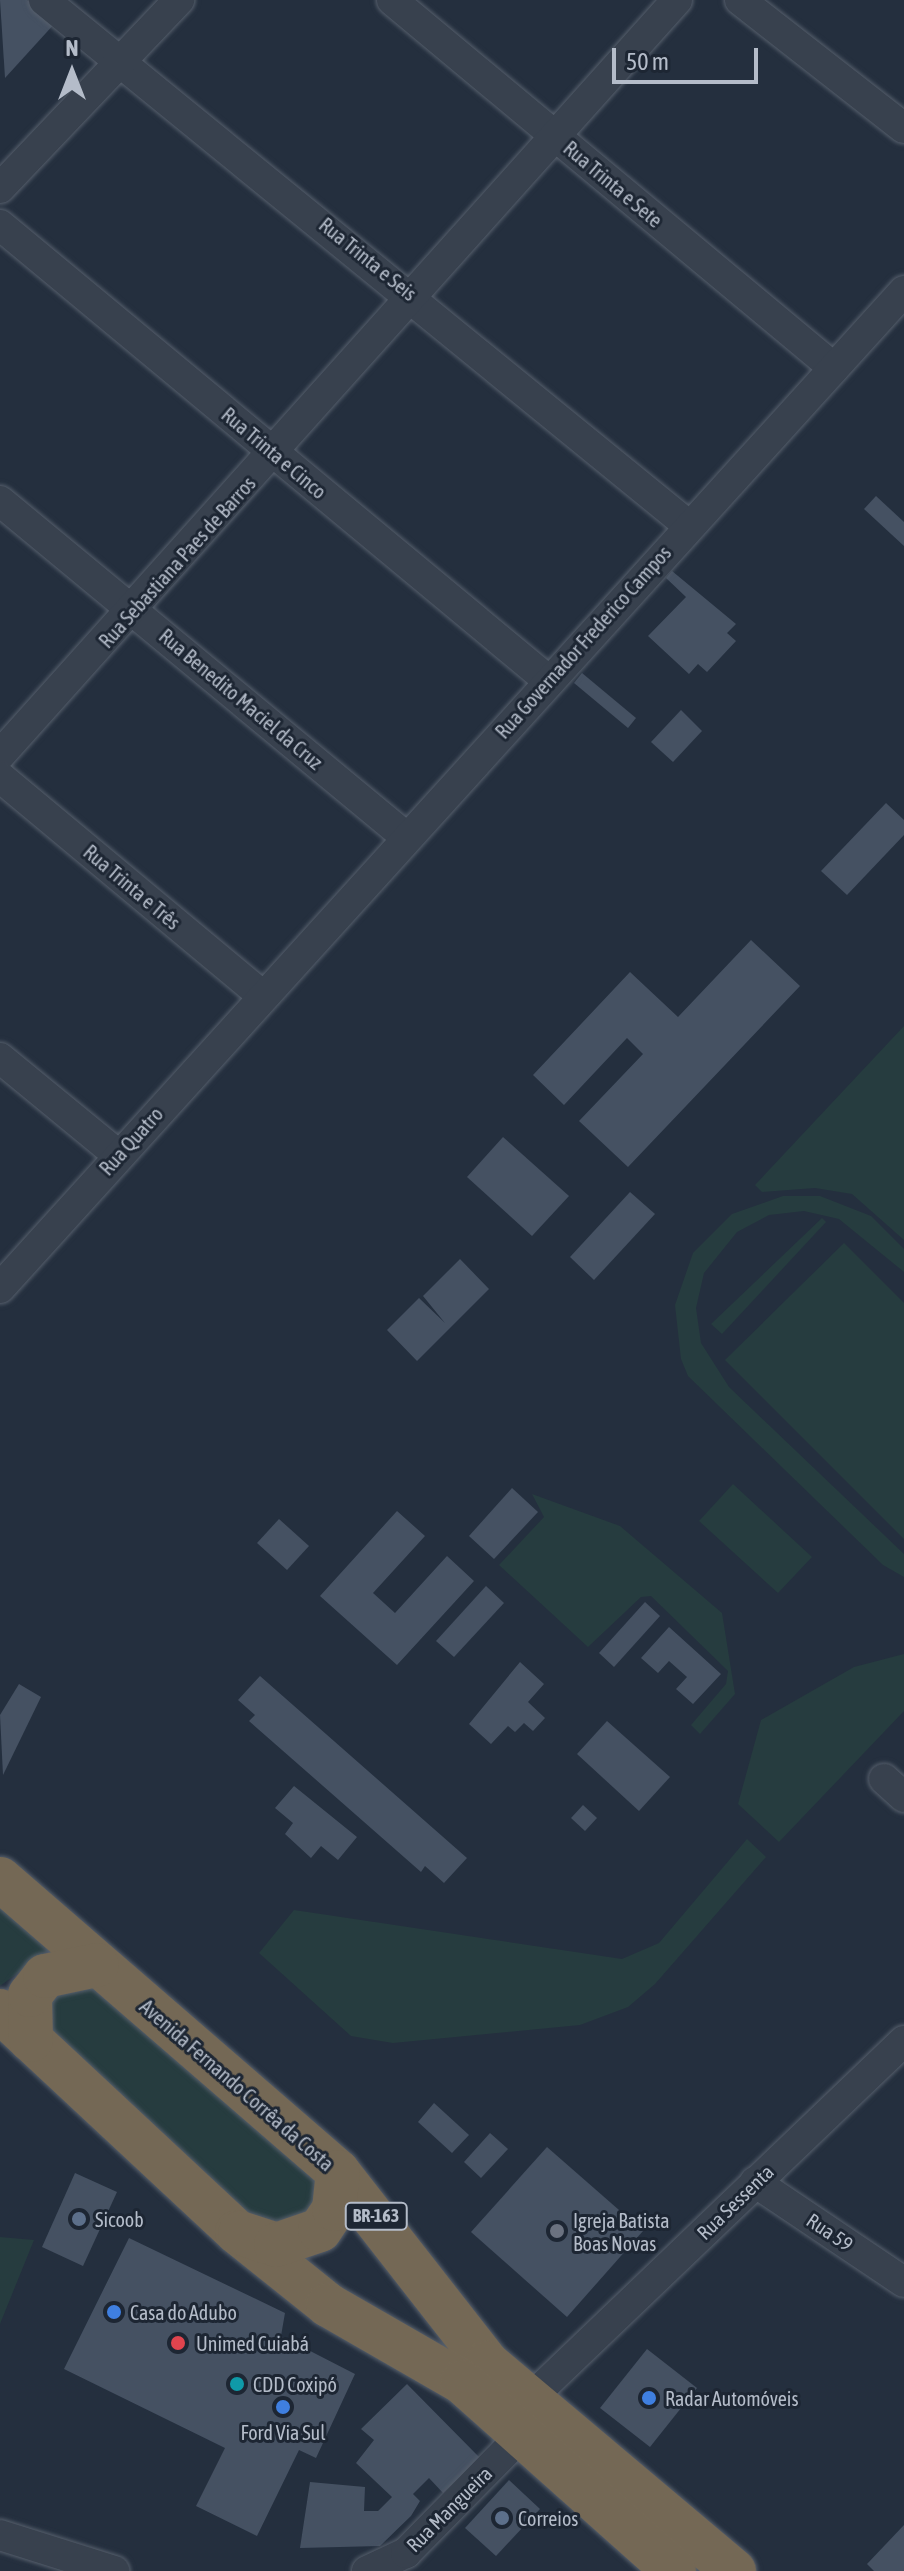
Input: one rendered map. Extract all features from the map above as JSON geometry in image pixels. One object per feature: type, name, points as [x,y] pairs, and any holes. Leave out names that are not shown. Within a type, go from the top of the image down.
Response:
[{"type":"highway","name":"Avenida Fernando Corrêa da Costa","points":[[0,1879],[338,2172],[528,2416],[674,2571]]},
{"type":"highway","points":[[0,1997],[45,1976],[97,1965]]},
{"type":"highway","points":[[16,2026],[30,1995],[45,1976]]},
{"type":"highway","name":"Avenida Fernando Corrêa da Costa","points":[[16,2026],[237,2232],[328,2305],[528,2416],[734,2571]]},
{"type":"highway","points":[[237,2232],[276,2245],[320,2230],[334,2209],[338,2172]]},
{"type":"street","name":"Rua Trinta e Seis","points":[[44,0],[416,297],[688,525]]},
{"type":"street","points":[[0,188],[179,0]]},
{"type":"street","name":"Rua Trinta e Sete","points":[[392,0],[834,368]]},
{"type":"street","name":"Rua Sebastiana Paes de Barros","points":[[0,755],[559,139],[677,0]]},
{"type":"street","points":[[740,0],[904,128]]},
{"type":"street","name":"Rua Trinta e Cinco","points":[[0,225],[549,681]]},
{"type":"street","name":"Rua Governador Frederico Campos","points":[[263,996],[904,291]]},
{"type":"street","name":"Rua Benedito Maciel da Cruz","points":[[0,501],[406,837]]},
{"type":"street","name":"Rua Trinta e Três","points":[[0,777],[263,996]]},
{"type":"street","name":"Rua Quatro","points":[[0,1288],[263,996]]},
{"type":"street","points":[[0,1058],[118,1155]]},
{"type":"street","name":"Rua Sessenta","points":[[528,2416],[755,2182],[904,2041]]},
{"type":"street","name":"Rua 59","points":[[755,2182],[904,2282]]},
{"type":"street","name":"Rua Mangueira","points":[[367,2571],[406,2553],[528,2416]]},
{"type":"street","points":[[0,2535],[114,2571]]},
{"type":"green space","points":[[904,1026],[904,1240],[852,1194],[815,1188],[762,1192],[755,1185]]},
{"type":"green space","points":[[783,1196],[820,1196],[871,1216],[904,1249],[904,1272],[839,1219],[804,1211],[769,1215],[737,1232],[704,1273],[696,1308],[701,1343],[729,1387],[904,1554],[904,1577],[883,1565],[688,1376],[681,1359],[675,1305],[693,1253],[732,1214]]},
{"type":"green space","points":[[822,1218],[826,1222],[722,1334],[711,1324]]},
{"type":"green space","points":[[844,1243],[904,1303],[904,1539],[725,1360]]},
{"type":"green space","points":[[733,1484],[812,1557],[778,1593],[699,1521]]},
{"type":"green space","points":[[532,1494],[620,1526],[722,1613],[735,1694],[700,1734],[691,1725],[726,1684],[728,1671],[651,1596],[641,1597],[588,1647],[499,1565],[544,1517]]},
{"type":"green space","points":[[904,1654],[904,1711],[779,1842],[738,1804],[761,1720],[854,1667]]},
{"type":"green space","points":[[747,1839],[766,1857],[655,1984],[628,2007],[580,2025],[393,2043],[351,2036],[259,1953],[294,1910],[622,1959],[659,1943]]},
{"type":"green space","points":[[0,1899],[53,1947],[0,1986]]},
{"type":"green space","points":[[87,1984],[322,2174],[327,2207],[272,2236],[41,2037],[40,1993]]},
{"type":"green space","points":[[0,2237],[34,2240],[0,2324]]},
{"type":"building","points":[[0,0],[27,0],[56,22],[5,78]]},
{"type":"building","points":[[876,496],[904,522],[904,546],[864,509]]},
{"type":"building","points":[[672,571],[736,624],[727,633],[736,641],[707,672],[698,664],[689,674],[648,636],[686,597],[666,578]]},
{"type":"building","points":[[582,673],[636,718],[628,728],[574,683]]},
{"type":"building","points":[[681,710],[702,731],[673,762],[651,742]]},
{"type":"building","points":[[886,803],[904,820],[904,835],[847,895],[821,871]]},
{"type":"building","points":[[751,940],[800,986],[628,1167],[579,1121],[643,1054],[627,1038],[564,1105],[533,1075],[630,972],[678,1017]]},
{"type":"building","points":[[503,1137],[569,1196],[532,1236],[467,1177]]},
{"type":"building","points":[[630,1192],[655,1214],[594,1280],[570,1257]]},
{"type":"building","points":[[460,1259],[489,1289],[417,1361],[387,1330],[419,1298],[445,1323],[423,1296]]},
{"type":"building","points":[[512,1488],[538,1512],[494,1559],[469,1536]]},
{"type":"building","points":[[397,1511],[425,1536],[373,1593],[395,1613],[447,1556],[474,1581],[397,1665],[320,1596]]},
{"type":"building","points":[[279,1519],[309,1546],[287,1570],[257,1543]]},
{"type":"building","points":[[486,1586],[504,1603],[454,1657],[436,1641]]},
{"type":"building","points":[[645,1602],[660,1616],[614,1667],[599,1653]]},
{"type":"building","points":[[669,1627],[721,1674],[693,1704],[676,1689],[687,1677],[669,1661],[658,1673],[641,1658]]},
{"type":"building","points":[[520,1662],[544,1684],[528,1702],[545,1718],[533,1731],[524,1723],[515,1732],[508,1726],[491,1744],[469,1724]]},
{"type":"building","points":[[260,1676],[467,1858],[444,1883],[425,1866],[421,1872],[249,1721],[255,1715],[238,1700]]},
{"type":"building","points":[[19,1684],[41,1697],[3,1775],[0,1715]]},
{"type":"building","points":[[607,1721],[670,1777],[639,1811],[577,1754]]},
{"type":"building","points":[[294,1786],[357,1837],[338,1860],[321,1846],[311,1858],[285,1834],[293,1823],[275,1808]]},
{"type":"building","points":[[583,1805],[597,1818],[585,1831],[571,1818]]},
{"type":"building","points":[[434,2103],[469,2135],[452,2153],[418,2122]]},
{"type":"building","points":[[490,2133],[508,2149],[481,2178],[464,2162]]},
{"type":"building","name":"Igreja Batista Boas Novas","points":[[547,2147],[643,2231],[567,2317],[471,2232]]},
{"type":"building","name":"Sicoob","points":[[75,2173],[117,2192],[83,2266],[42,2247]]},
{"type":"building","points":[[129,2238],[285,2313],[281,2336],[355,2374],[316,2458],[299,2450],[257,2536],[196,2506],[225,2448],[64,2369]]},
{"type":"building","name":"Radar Automóveis","points":[[647,2349],[697,2388],[650,2447],[600,2408]]},
{"type":"building","points":[[407,2384],[480,2458],[443,2493],[429,2478],[413,2494],[420,2501],[411,2516],[380,2546],[300,2548],[310,2482],[365,2487],[364,2511],[378,2511],[392,2497],[356,2463],[374,2440],[361,2429]]},
{"type":"building","name":"Correios","points":[[509,2480],[540,2509],[496,2556],[465,2528]]},
{"type":"building","points":[[904,2525],[904,2571],[874,2571],[867,2564]]},
{"type":"place","name":"Sicoob","points":[[79,2219]]},
{"type":"place","name":"Igreja Batista Boas Novas","points":[[557,2231]]},
{"type":"place","name":"Casa do Adubo","points":[[114,2312]]},
{"type":"place","name":"Unimed Cuiabá","points":[[178,2343]]},
{"type":"place","name":"CDD Coxipó","points":[[237,2384]]},
{"type":"place","name":"Radar Automóveis","points":[[649,2398]]},
{"type":"place","name":"Ford Via Sul","points":[[283,2407]]},
{"type":"place","name":"Correios","points":[[502,2518]]}]
